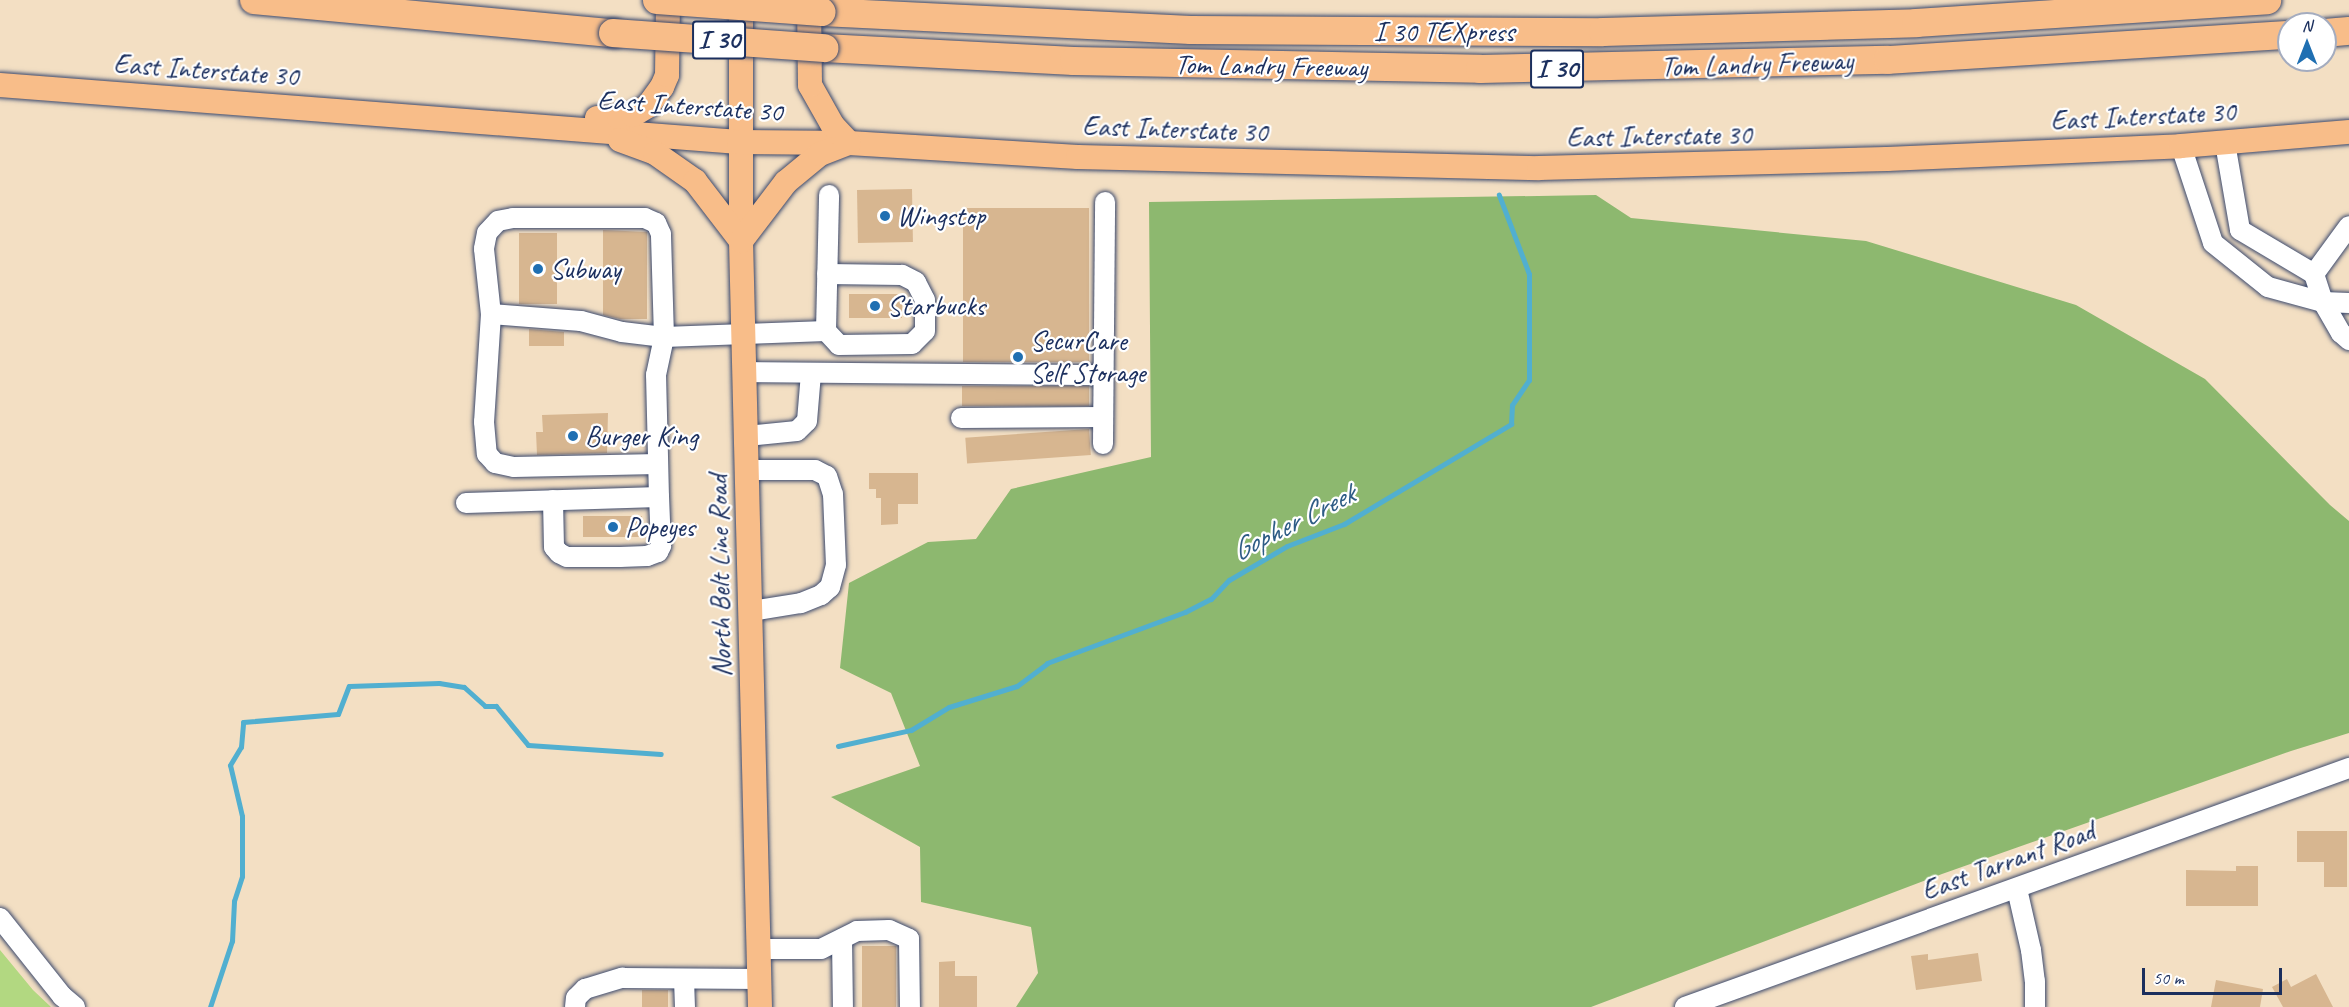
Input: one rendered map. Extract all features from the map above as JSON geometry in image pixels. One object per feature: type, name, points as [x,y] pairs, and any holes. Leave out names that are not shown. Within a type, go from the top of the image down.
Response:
[{"type":"highway","name":"Tom Landry Freeway","points":[[255,0],[613,33],[824,48],[1164,64],[1503,69],[1888,60],[2277,36]]},
{"type":"highway","name":"I 30 TEXpress","points":[[657,0],[816,6],[1202,30],[1603,32],[2016,18],[2267,0]]},
{"type":"main road","points":[[499,121],[530,115],[619,118],[633,115],[648,106],[662,87],[667,75],[668,0]]},
{"type":"main road","name":"North Belt Line Road","points":[[741,0],[741,241],[760,1007]]},
{"type":"main road","points":[[598,131],[655,153],[694,181],[741,241],[786,182],[820,154],[849,143],[833,126],[810,85],[816,6]]},
{"type":"main road","name":"East Interstate 30","points":[[0,85],[499,121],[740,142],[849,143],[1078,157],[1539,168],[1696,166],[2181,146],[2349,132]]},
{"type":"street","points":[[2225,143],[2240,230],[2314,274],[2323,302],[2341,333],[2349,340]]},
{"type":"street","points":[[2181,146],[2212,243],[2268,287],[2323,302],[2349,303]]},
{"type":"street","points":[[829,195],[827,274],[833,338]]},
{"type":"street","points":[[1102,444],[1105,202]]},
{"type":"street","points":[[553,500],[554,547],[559,554],[567,557],[647,556],[658,552],[661,546],[656,375],[663,337],[661,234],[656,223],[645,218],[513,218],[498,221],[487,232],[484,249],[491,314],[484,422],[487,454],[495,463],[514,467],[658,464]]},
{"type":"street","points":[[2314,274],[2349,226]]},
{"type":"street","points":[[491,314],[580,321],[622,332],[663,337],[833,338],[912,344],[924,331],[924,300],[916,282],[902,274],[827,274]]},
{"type":"street","points":[[745,372],[1103,375]]},
{"type":"street","points":[[747,436],[797,431],[807,421],[811,373]]},
{"type":"street","points":[[960,418],[1103,417]]},
{"type":"street","points":[[748,470],[815,470],[827,476],[833,494],[836,565],[830,587],[821,595],[801,603],[751,611]]},
{"type":"street","points":[[466,502],[659,497]]},
{"type":"street","name":"East Tarrant Road","points":[[1685,1007],[2349,768]]},
{"type":"street","points":[[2016,889],[2032,960],[2035,1007]]},
{"type":"street","points":[[0,918],[62,996],[75,1007]]},
{"type":"street","points":[[759,949],[821,950],[857,931],[889,930],[909,939],[910,1007]]},
{"type":"street","points":[[842,939],[843,1007]]},
{"type":"street","points":[[575,1007],[576,998],[585,989],[622,978],[760,979]]},
{"type":"street","points":[[684,979],[685,1007]]},
{"type":"green space","points":[[1596,195],[1631,218],[1866,241],[2076,305],[2205,379],[2330,505],[2349,521],[2349,733],[2291,751],[1942,874],[1591,1007],[1016,1007],[1038,973],[1031,927],[921,902],[920,847],[831,797],[920,766],[891,693],[840,668],[849,583],[928,542],[976,539],[1011,489],[1151,457],[1149,202]]},
{"type":"green space","points":[[0,950],[33,990],[51,1007],[0,1007]]},
{"type":"building","name":"Wingstop","points":[[912,189],[913,242],[858,243],[857,190]]},
{"type":"building","points":[[963,208],[1089,208],[1089,362],[963,362]]},
{"type":"building","points":[[603,230],[647,232],[647,319],[620,319],[603,315]]},
{"type":"building","name":"Subway","points":[[519,233],[557,233],[557,304],[519,304]]},
{"type":"building","name":"Starbucks","points":[[849,294],[902,294],[902,318],[849,318]]},
{"type":"building","points":[[529,329],[564,332],[564,346],[529,346]]},
{"type":"building","points":[[962,386],[1089,386],[1089,406],[962,406]]},
{"type":"building","name":"Burger King","points":[[608,413],[607,453],[537,455],[536,432],[543,432],[542,415]]},
{"type":"building","points":[[1089,429],[1091,455],[967,464],[965,438]]},
{"type":"building","points":[[869,473],[918,473],[918,504],[898,504],[898,524],[881,525],[881,498],[876,498],[876,489],[869,489]]},
{"type":"building","name":"Popeyes","points":[[583,516],[642,516],[642,537],[583,537]]},
{"type":"building","points":[[2297,831],[2347,831],[2347,887],[2324,887],[2324,862],[2297,862]]},
{"type":"building","points":[[2236,866],[2258,866],[2258,906],[2186,906],[2186,870],[2236,871]]},
{"type":"building","points":[[862,946],[896,946],[896,1007],[862,1007]]},
{"type":"building","points":[[1978,953],[1982,981],[1916,990],[1911,956],[1928,954],[1928,960]]},
{"type":"building","points":[[955,961],[955,976],[977,976],[977,1007],[939,1007],[939,962]]},
{"type":"building","points":[[2316,974],[2333,1007],[2283,1007],[2272,987],[2287,979],[2291,987]]},
{"type":"building","points":[[2216,980],[2263,989],[2260,1007],[2211,1007]]},
{"type":"building","points":[[642,990],[668,990],[668,1007],[642,1007]]},
{"type":"waterway","name":"Gopher Creek","points":[[838,746],[911,730],[949,707],[1017,686],[1047,663],[1185,612],[1211,599],[1229,580],[1287,546],[1344,524],[1511,424],[1512,405],[1529,380],[1529,274],[1499,195]]},
{"type":"waterway","name":"Gopher Creek","points":[[210,1007],[232,941],[234,901],[242,876],[242,816],[230,765],[241,747],[243,722],[338,714],[349,686],[439,683],[464,687],[485,706],[496,706],[528,745],[661,754]]},
{"type":"place","name":"Wingstop","points":[[885,216]]},
{"type":"place","name":"Subway","points":[[538,269]]},
{"type":"place","name":"Starbucks","points":[[875,306]]},
{"type":"place","name":"SecurCare Self Storage","points":[[1018,357]]},
{"type":"place","name":"Burger King","points":[[573,436]]},
{"type":"place","name":"Popeyes","points":[[613,527]]}]
